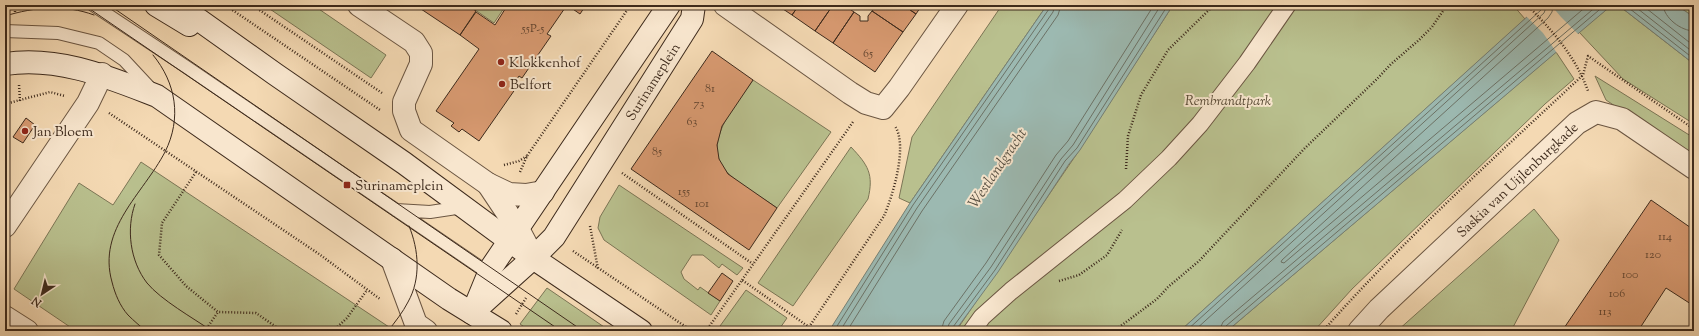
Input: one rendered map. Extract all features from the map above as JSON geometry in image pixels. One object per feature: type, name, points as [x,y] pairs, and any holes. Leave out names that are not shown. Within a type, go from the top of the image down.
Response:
[{"type":"main road","points":[[156,5],[275,74]]},
{"type":"main road","points":[[178,5],[404,163],[464,207],[514,235]]},
{"type":"main road","points":[[359,5],[414,42],[421,53],[421,64],[404,102],[404,111],[411,130],[488,184],[509,194],[526,196],[544,192]]},
{"type":"main road","name":"Surinameplein","points":[[472,313],[497,279],[514,235],[669,5]]},
{"type":"main road","name":"Surinameplein","points":[[497,279],[533,258],[554,237],[692,18],[694,5]]},
{"type":"main road","points":[[725,5],[850,93],[875,105],[899,88],[957,5]]},
{"type":"main road","points":[[5,64],[18,62],[40,62],[70,66],[102,74],[157,96],[449,299],[501,331]]},
{"type":"main road","points":[[5,226],[88,102],[102,74]]},
{"type":"main road","name":"Saskia van Uijlenburgkade","points":[[1359,331],[1379,309],[1577,123],[1596,112],[1622,119],[1694,168]]},
{"type":"main road","points":[[488,184],[514,235],[533,258],[641,331]]},
{"type":"main road","points":[[392,259],[416,324],[426,331]]},
{"type":"main road","points":[[5,317],[27,331]]},
{"type":"street","points":[[972,331],[982,317],[1011,291],[1126,200],[1169,158],[1200,124],[1247,63],[1287,5]]},
{"type":"lane","points":[[93,5],[194,72],[497,279]]},
{"type":"lane","points":[[5,31],[58,33],[99,43],[124,60],[157,96]]},
{"type":"lane","points":[[395,209],[430,212],[464,207]]},
{"type":"path","points":[[225,5],[411,130]]},
{"type":"path","points":[[252,5],[387,97],[404,102]]},
{"type":"path","points":[[509,194],[527,156],[630,6],[634,5]]},
{"type":"path","points":[[1052,283],[1079,275],[1107,255],[1122,232],[1126,200],[1128,136],[1141,95],[1168,50],[1214,5]]},
{"type":"path","points":[[1114,331],[1157,299],[1168,287],[1199,260],[1304,149],[1377,79],[1390,64],[1419,40],[1432,26],[1447,5]]},
{"type":"path","points":[[1527,5],[1549,27],[1577,66]]},
{"type":"path","points":[[5,104],[50,92],[88,102],[114,116],[319,254],[367,290],[383,300]]},
{"type":"path","points":[[706,331],[753,264],[875,105],[898,131],[901,142],[897,172],[888,206],[884,216],[809,327],[742,280]]},
{"type":"path","points":[[603,161],[753,264]]},
{"type":"path","points":[[196,172],[162,223],[159,255],[186,286],[218,312],[256,313],[282,331]]},
{"type":"path","points":[[554,237],[598,269],[692,331]]},
{"type":"path","points":[[333,331],[347,318],[367,290]]},
{"type":"path","points":[[205,331],[218,312]]},
{"type":"green space","points":[[264,5],[313,5],[386,55],[371,78]]},
{"type":"green space","points":[[468,5],[506,5],[494,23]]},
{"type":"green space","points":[[1002,5],[1047,5],[910,203],[899,198],[912,137]]},
{"type":"green space","name":"Rembrandtpark","points":[[1173,5],[1513,5],[1525,19],[1180,331],[956,331],[1076,155]]},
{"type":"green space","points":[[1612,5],[1618,5],[1694,64],[1694,124],[1623,79],[1579,32]]},
{"type":"green space","points":[[1676,5],[1694,5],[1694,17]]},
{"type":"green space","points":[[1556,52],[1574,79],[1545,104],[1352,289],[1314,331],[1227,331]]},
{"type":"green space","points":[[1595,76],[1694,138],[1694,159],[1606,100]]},
{"type":"green space","points":[[753,80],[831,132],[777,208],[734,179],[720,163],[717,151],[718,138],[723,126],[730,113]]},
{"type":"green space","points":[[851,147],[862,159],[870,176],[870,190],[868,199],[793,306],[758,283]]},
{"type":"green space","points":[[141,162],[395,331],[76,331],[14,289],[79,183],[113,205]]},
{"type":"green space","points":[[619,185],[743,268],[737,275],[722,264],[719,268],[703,255],[692,255],[681,272],[684,279],[698,290],[700,287],[720,301],[711,315],[604,240],[598,228],[600,217]]},
{"type":"green space","points":[[1534,209],[1559,240],[1511,331],[1397,331]]},
{"type":"green space","points":[[547,288],[610,331],[530,331],[520,324]]},
{"type":"green space","points":[[746,290],[787,318],[778,331],[728,331],[720,326]]},
{"type":"water","name":"Westlandgracht","points":[[1047,5],[1173,5],[1080,150],[1069,164],[998,272],[955,331],[829,331],[910,203]]},
{"type":"water","points":[[1540,5],[1612,5],[1227,331],[1180,331]]},
{"type":"water","points":[[1618,5],[1676,5],[1694,17],[1694,64]]},
{"type":"pier","points":[[1537,5],[1551,5],[1579,35],[1557,53],[1543,33],[1525,15]]},
{"type":"building","points":[[415,5],[467,5],[476,11],[460,35]]},
{"type":"building","name":"Klokkenhof","points":[[513,5],[567,5],[547,34],[551,36],[522,78],[519,76],[513,85],[516,88],[479,141],[462,129],[459,132],[451,126],[454,123],[436,111],[479,49],[460,35],[476,12],[495,25],[507,6],[510,9]]},
{"type":"building","points":[[567,5],[586,5],[580,14]]},
{"type":"building","points":[[777,5],[799,5],[792,15]]},
{"type":"building","points":[[799,5],[833,5],[815,31],[792,15]]},
{"type":"building","points":[[833,5],[844,5],[854,12],[833,43],[815,31]]},
{"type":"building","points":[[876,5],[903,5],[916,14],[903,32],[872,11]]},
{"type":"building","points":[[903,5],[922,5],[916,14]]},
{"type":"building","points":[[872,11],[903,32],[875,72],[833,43],[854,12],[860,16],[860,21],[868,21],[868,16]]},
{"type":"building","points":[[712,51],[753,80],[722,126],[717,145],[719,159],[728,174],[777,208],[749,250],[631,169]]},
{"type":"building","points":[[26,118],[35,125],[23,143],[13,137]]},
{"type":"building","points":[[1651,200],[1694,230],[1694,306],[1666,288],[1638,331],[1562,331]]},
{"type":"building","points":[[722,273],[733,281],[720,301],[708,293]]},
{"type":"tram line","points":[[84,5],[561,331]]},
{"type":"tram line","points":[[109,5],[583,331]]},
{"type":"tram line","points":[[5,16],[27,10],[50,8],[72,9],[94,15]]},
{"type":"tram line","points":[[146,331],[128,315],[120,304],[113,286],[109,263],[111,245],[116,229],[165,152],[174,126],[174,101],[171,89],[167,77],[153,55]]},
{"type":"tram line","points":[[135,204],[132,214],[130,234],[133,255],[141,274],[147,283],[160,296],[212,331]]},
{"type":"tram line","points":[[388,331],[406,306],[415,284],[417,274],[417,255],[409,226]]},
{"type":"place","name":"Klokkenhof","points":[[501,62]]},
{"type":"place","name":"Belfort","points":[[502,84]]},
{"type":"place","name":"Jan Bloem","points":[[25,131]]},
{"type":"place","name":"Surinameplein","points":[[347,185]]}]
